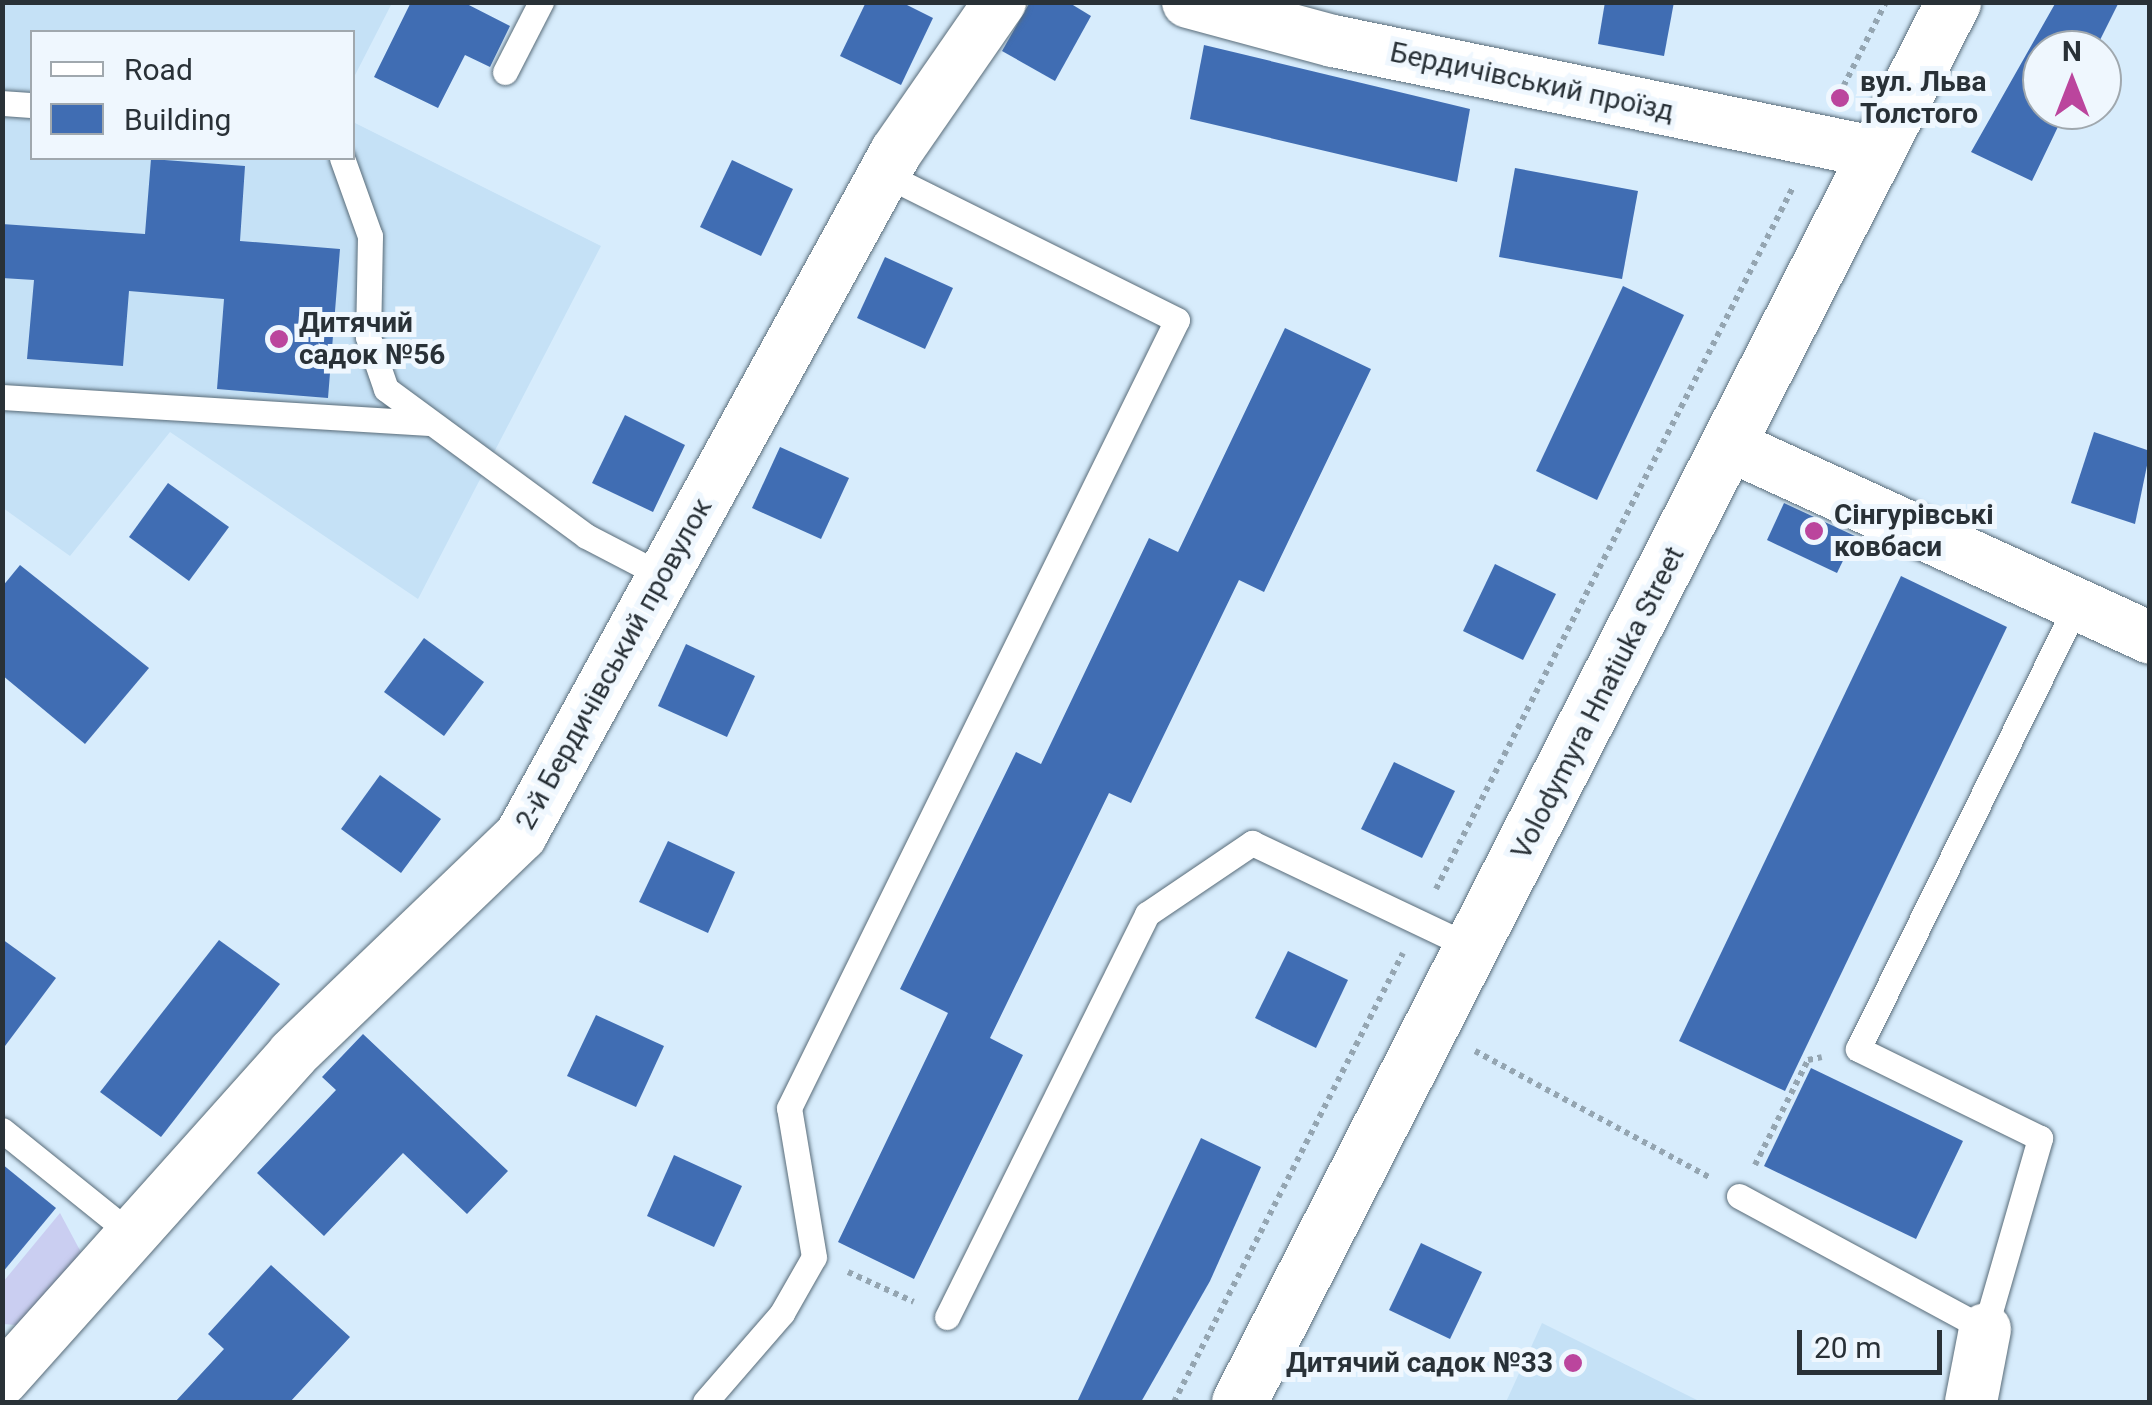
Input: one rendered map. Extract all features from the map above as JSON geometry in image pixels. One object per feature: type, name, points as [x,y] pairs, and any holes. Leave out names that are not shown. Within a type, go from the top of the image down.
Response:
[{"type":"main road","name":"Volodymyra Hnatiuka Street","points":[[1239,1402],[1878,154],[1938,8]]},
{"type":"street","name":"2-й Бердичівський провулок","points":[[7,1367],[293,1054],[522,835],[884,174],[1000,2]]},
{"type":"street","name":"Бердичівський проїзд","points":[[1188,2],[1878,154]]},
{"type":"street","points":[[1729,445],[2150,638]]},
{"type":"street","points":[[1971,1402],[1985,1329]]},
{"type":"lane","points":[[505,72],[542,2]]},
{"type":"lane","points":[[2,103],[30,105]]},
{"type":"lane","points":[[343,160],[370,236],[368,337],[386,389],[586,536],[663,576]]},
{"type":"lane","points":[[705,1402],[782,1313],[814,1257],[789,1108],[1177,320],[884,174]]},
{"type":"lane","points":[[2,397],[430,423]]},
{"type":"lane","points":[[1739,1196],[1985,1329],[2040,1138],[1858,1049],[2077,604]]},
{"type":"lane","points":[[947,1316],[1148,914],[1252,844],[1473,948]]},
{"type":"lane","points":[[2,1130],[129,1232]]},
{"type":"path","points":[[1174,1402],[1886,2]]},
{"type":"path","points":[[1432,1029],[1739,1196],[1808,1060],[1858,1049]]},
{"type":"path","points":[[814,1257],[947,1316]]},
{"type":"shaded area","name":"Дитячий садок №56","points":[[3,3],[392,3],[355,75],[355,30],[30,30],[30,160],[355,160],[355,123],[601,246],[418,599],[170,432],[70,556],[3,508]]},
{"type":"shaded area","points":[[60,1213],[83,1256],[16,1325],[3,1324],[3,1282]]},
{"type":"shaded area","name":"Дитячий садок №33","points":[[1542,1323],[1701,1402],[1506,1402]]},
{"type":"building","points":[[411,2],[463,2],[510,26],[490,67],[465,55],[438,108],[374,77]]},
{"type":"building","points":[[866,2],[901,2],[933,18],[901,85],[840,56]]},
{"type":"building","points":[[1030,2],[1068,2],[1091,16],[1055,81],[1002,51]]},
{"type":"building","points":[[1605,2],[1674,2],[1664,56],[1598,44]]},
{"type":"building","points":[[2056,2],[2119,2],[2105,30],[2040,30]]},
{"type":"building","points":[[1204,45],[1470,109],[1457,182],[1190,119]]},
{"type":"building","points":[[2022,62],[2022,130],[2056,130],[2032,181],[1971,152]]},
{"type":"building","points":[[151,160],[245,166],[240,241],[340,249],[328,398],[217,389],[224,299],[129,291],[123,366],[27,359],[34,280],[2,278],[2,224],[145,234]]},
{"type":"building","points":[[732,160],[793,189],[761,256],[700,227]]},
{"type":"building","points":[[1515,168],[1638,191],[1622,279],[1499,257]]},
{"type":"building","points":[[885,257],[953,288],[925,349],[857,318]]},
{"type":"building","points":[[1623,286],[1684,315],[1597,500],[1536,471]]},
{"type":"building","points":[[1285,328],[1371,369],[1264,592],[1239,580],[1131,803],[1109,793],[990,1038],[1023,1055],[914,1279],[838,1242],[948,1013],[900,989],[1016,752],[1041,764],[1149,538],[1178,552]]},
{"type":"building","points":[[625,415],[685,445],[653,512],[592,483]]},
{"type":"building","points":[[2094,432],[2150,451],[2135,524],[2071,503]]},
{"type":"building","points":[[780,447],[849,478],[821,539],[752,508]]},
{"type":"building","points":[[168,483],[229,527],[189,581],[129,537]]},
{"type":"building","name":"Сінгурівські ковбаси","points":[[1784,503],[1855,536],[1837,573],[1767,540]]},
{"type":"building","points":[[1495,564],[1556,594],[1523,660],[1463,631]]},
{"type":"building","points":[[20,565],[149,668],[85,744],[2,675],[2,587]]},
{"type":"building","points":[[1901,576],[2007,627],[1785,1091],[1679,1041]]},
{"type":"building","points":[[424,638],[484,682],[444,736],[384,692]]},
{"type":"building","points":[[686,644],[755,676],[727,737],[658,706]]},
{"type":"building","points":[[1394,762],[1455,791],[1422,858],[1361,829]]},
{"type":"building","points":[[380,775],[441,819],[401,873],[341,829]]},
{"type":"building","points":[[668,841],[735,872],[708,933],[639,902]]},
{"type":"building","points":[[2,939],[56,978],[2,1050]]},
{"type":"building","points":[[219,940],[280,984],[161,1137],[100,1092]]},
{"type":"building","points":[[1288,951],[1348,980],[1316,1048],[1255,1018]]},
{"type":"building","points":[[596,1015],[664,1046],[636,1107],[567,1076]]},
{"type":"building","points":[[363,1034],[508,1171],[467,1214],[403,1153],[324,1236],[257,1173],[336,1090],[322,1077]]},
{"type":"building","points":[[1811,1068],[1963,1141],[1916,1239],[1764,1166]]},
{"type":"building","points":[[1201,1138],[1261,1167],[1210,1281],[1141,1402],[1077,1402]]},
{"type":"building","points":[[674,1155],[742,1186],[714,1247],[647,1216]]},
{"type":"building","points":[[2,1164],[56,1208],[2,1273]]},
{"type":"building","points":[[1421,1243],[1482,1272],[1450,1339],[1389,1310]]},
{"type":"building","points":[[271,1265],[350,1337],[290,1402],[175,1402],[224,1349],[208,1334]]},
{"type":"place","name":"вул. Льва Толстого","points":[[1840,98]]},
{"type":"place","name":"Дитячий садок №56","points":[[279,339]]},
{"type":"place","name":"Сінгурівські ковбаси","points":[[1814,531]]},
{"type":"place","name":"Дитячий садок №33","points":[[1573,1363]]}]
